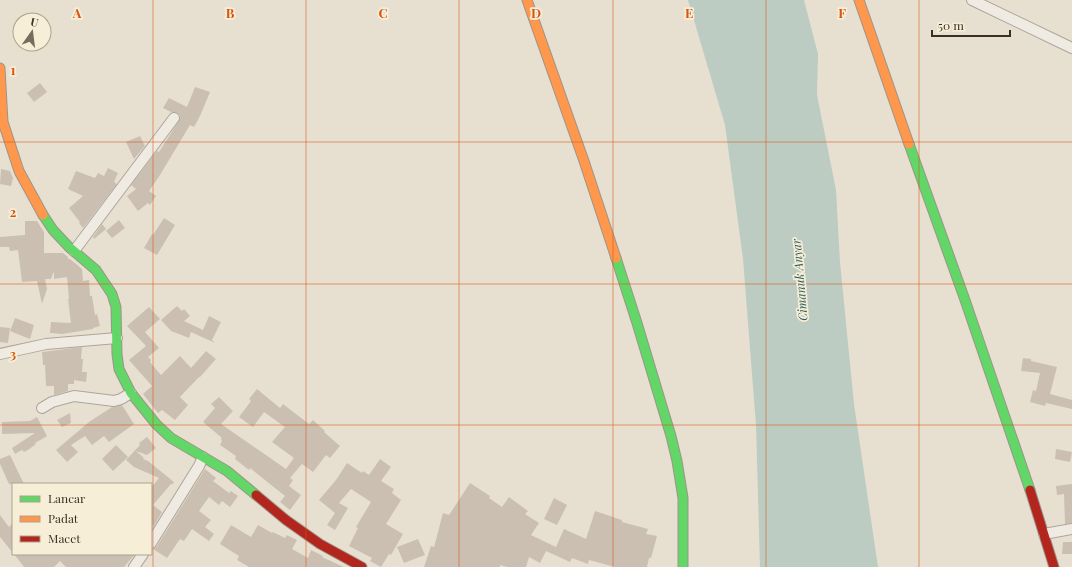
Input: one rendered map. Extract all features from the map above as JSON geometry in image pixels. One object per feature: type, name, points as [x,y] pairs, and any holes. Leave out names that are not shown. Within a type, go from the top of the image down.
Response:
[{"type":"street","points":[[527,0],[584,160],[637,323],[678,461],[683,498],[683,567]]},
{"type":"street","points":[[859,0],[940,233],[965,300],[1054,567]]},
{"type":"street","points":[[972,0],[1072,48]]},
{"type":"street","points":[[0,68],[3,122],[19,172],[39,209],[53,230],[96,270],[112,294],[116,307],[117,354],[119,369],[131,393],[156,424],[171,438],[227,471],[281,516],[320,544],[362,567]]},
{"type":"street","points":[[74,251],[174,118]]},
{"type":"street","points":[[0,354],[46,344],[117,338]]},
{"type":"street","points":[[42,408],[52,402],[74,396],[114,401],[131,393]]},
{"type":"street","points":[[152,541],[190,482],[203,457]]},
{"type":"street","points":[[1044,534],[1072,529]]},
{"type":"street","points":[[134,567],[142,555]]},
{"type":"water","name":"Cimanuk Anyar","points":[[688,0],[804,0],[818,54],[817,95],[836,190],[840,262],[854,404],[878,567],[760,567],[756,425],[743,259],[725,125]]},
{"type":"building","points":[[40,83],[47,92],[34,102],[27,93]]},
{"type":"building","points":[[195,87],[210,92],[200,116],[194,127],[190,125],[149,191],[156,196],[150,205],[148,203],[138,211],[127,196],[136,189],[131,185],[157,151],[159,152],[180,119],[178,113],[171,112],[163,108],[169,98],[187,107]]},
{"type":"building","points":[[140,136],[145,146],[134,159],[126,142]]},
{"type":"building","points":[[108,168],[118,173],[114,182],[117,184],[83,228],[69,208],[83,196],[68,189],[76,171],[95,178],[98,173],[104,176]]},
{"type":"building","points":[[1,169],[10,171],[13,178],[11,186],[0,184]]},
{"type":"building","points":[[164,218],[175,225],[157,255],[144,248]]},
{"type":"building","points":[[119,220],[125,228],[112,238],[106,231]]},
{"type":"building","points":[[25,221],[37,221],[44,232],[44,253],[63,253],[68,257],[68,259],[82,269],[83,281],[89,280],[90,296],[92,296],[95,315],[97,314],[100,326],[93,329],[62,334],[50,333],[51,322],[71,323],[67,277],[54,279],[54,271],[51,279],[45,279],[47,289],[42,304],[37,281],[22,282],[18,250],[10,251],[9,247],[0,247],[0,237],[25,235]]},
{"type":"building","points":[[102,224],[106,229],[94,239],[93,237]]},
{"type":"building","points":[[177,306],[182,311],[184,309],[190,316],[184,321],[203,330],[209,316],[221,322],[212,340],[215,343],[191,332],[189,338],[171,331],[161,320]]},
{"type":"building","points":[[149,307],[160,319],[145,332],[159,348],[148,357],[151,360],[150,362],[161,375],[180,356],[191,368],[206,351],[216,359],[180,397],[188,405],[175,420],[162,410],[158,413],[143,394],[152,386],[129,360],[146,346],[127,326]]},
{"type":"building","points":[[15,318],[34,325],[30,339],[10,331]]},
{"type":"building","points":[[0,327],[10,328],[8,343],[0,342]]},
{"type":"building","points":[[82,347],[82,372],[87,372],[86,382],[74,380],[74,384],[68,384],[68,391],[54,395],[54,386],[46,386],[45,365],[43,365],[42,352]]},
{"type":"building","points":[[1023,358],[1057,367],[1050,394],[1072,400],[1072,409],[1046,403],[1045,406],[1030,402],[1033,390],[1036,391],[1040,373],[1021,371]]},
{"type":"building","points":[[257,389],[280,408],[283,404],[309,424],[313,420],[340,446],[330,458],[326,455],[313,472],[302,464],[290,478],[293,480],[289,486],[301,495],[290,510],[280,502],[285,496],[250,468],[249,470],[235,459],[236,456],[220,445],[222,438],[203,422],[215,408],[211,404],[219,397],[233,411],[221,424],[286,469],[294,458],[272,442],[285,427],[264,412],[253,427],[239,417],[251,401],[249,399]]},
{"type":"building","points":[[122,405],[134,424],[109,442],[104,436],[92,445],[85,436],[71,445],[78,452],[67,462],[56,450],[89,422],[112,407]]},
{"type":"building","points":[[70,413],[71,423],[62,427],[57,420]]},
{"type":"building","points":[[37,417],[47,436],[35,443],[36,444],[28,450],[24,452],[22,450],[15,454],[12,448],[35,433],[2,434],[2,422],[30,421]]},
{"type":"building","points":[[147,437],[156,448],[147,455],[136,451],[144,458],[143,459],[148,461],[174,482],[153,505],[162,512],[154,526],[152,525],[152,487],[159,478],[134,467],[126,460],[140,445],[139,443]]},
{"type":"building","points":[[116,445],[128,457],[113,471],[102,459]]},
{"type":"building","points":[[1056,449],[1072,452],[1070,462],[1055,459]]},
{"type":"building","points":[[10,455],[24,483],[9,484],[0,464],[0,459]]},
{"type":"building","points":[[380,459],[391,467],[381,481],[394,489],[392,493],[401,500],[386,524],[403,534],[391,555],[389,554],[381,567],[370,561],[372,558],[349,546],[358,528],[356,527],[371,502],[351,489],[339,503],[348,508],[335,530],[327,525],[335,513],[319,500],[336,480],[347,463],[362,473],[363,471],[369,475]]},
{"type":"building","points":[[205,469],[216,478],[213,481],[229,493],[231,491],[238,496],[230,507],[222,501],[219,505],[209,497],[199,511],[211,520],[205,527],[214,534],[209,541],[192,529],[184,541],[180,539],[167,558],[153,549],[157,546]]},
{"type":"building","points":[[470,483],[490,496],[489,498],[502,507],[509,497],[528,511],[525,514],[539,523],[531,535],[556,547],[564,529],[586,539],[595,511],[622,520],[622,522],[648,529],[646,534],[657,536],[651,558],[649,558],[647,567],[615,567],[589,560],[588,564],[572,558],[570,562],[546,551],[540,563],[529,557],[526,567],[507,567],[500,565],[500,567],[424,567],[431,546],[434,547],[443,513],[449,515]]},
{"type":"building","points":[[1072,484],[1072,523],[1065,524],[1064,494],[1057,495],[1056,486]]},
{"type":"building","points":[[554,498],[567,505],[557,525],[544,519]]},
{"type":"building","points":[[0,515],[9,527],[12,524],[12,552],[0,537]]},
{"type":"building","points":[[231,525],[251,537],[258,525],[285,538],[287,535],[297,540],[292,549],[308,558],[311,550],[344,567],[249,567],[237,560],[239,556],[220,544]]},
{"type":"building","points":[[418,539],[425,555],[404,563],[397,547]]},
{"type":"building","points":[[1063,542],[1072,542],[1072,554],[1062,554]]},
{"type":"building","points":[[15,555],[134,555],[124,567],[66,567],[60,561],[54,567],[24,567]]},
{"type":"traffic: fast","points":[[909,144],[965,300],[1030,490]]},
{"type":"traffic: fast","points":[[43,215],[53,230],[69,247],[96,270],[112,294],[116,307],[117,354],[119,369],[131,393],[156,424],[171,438],[227,471],[256,495]]},
{"type":"traffic: fast","points":[[616,258],[671,436],[677,461],[683,498],[683,567]]},
{"type":"traffic: slow","points":[[527,0],[584,161],[616,258]]},
{"type":"traffic: slow","points":[[859,0],[909,144]]},
{"type":"traffic: slow","points":[[0,68],[3,122],[19,171],[43,215]]},
{"type":"traffic: jam","points":[[1030,490],[1054,567]]},
{"type":"traffic: jam","points":[[256,495],[286,520],[320,544],[362,567]]}]
